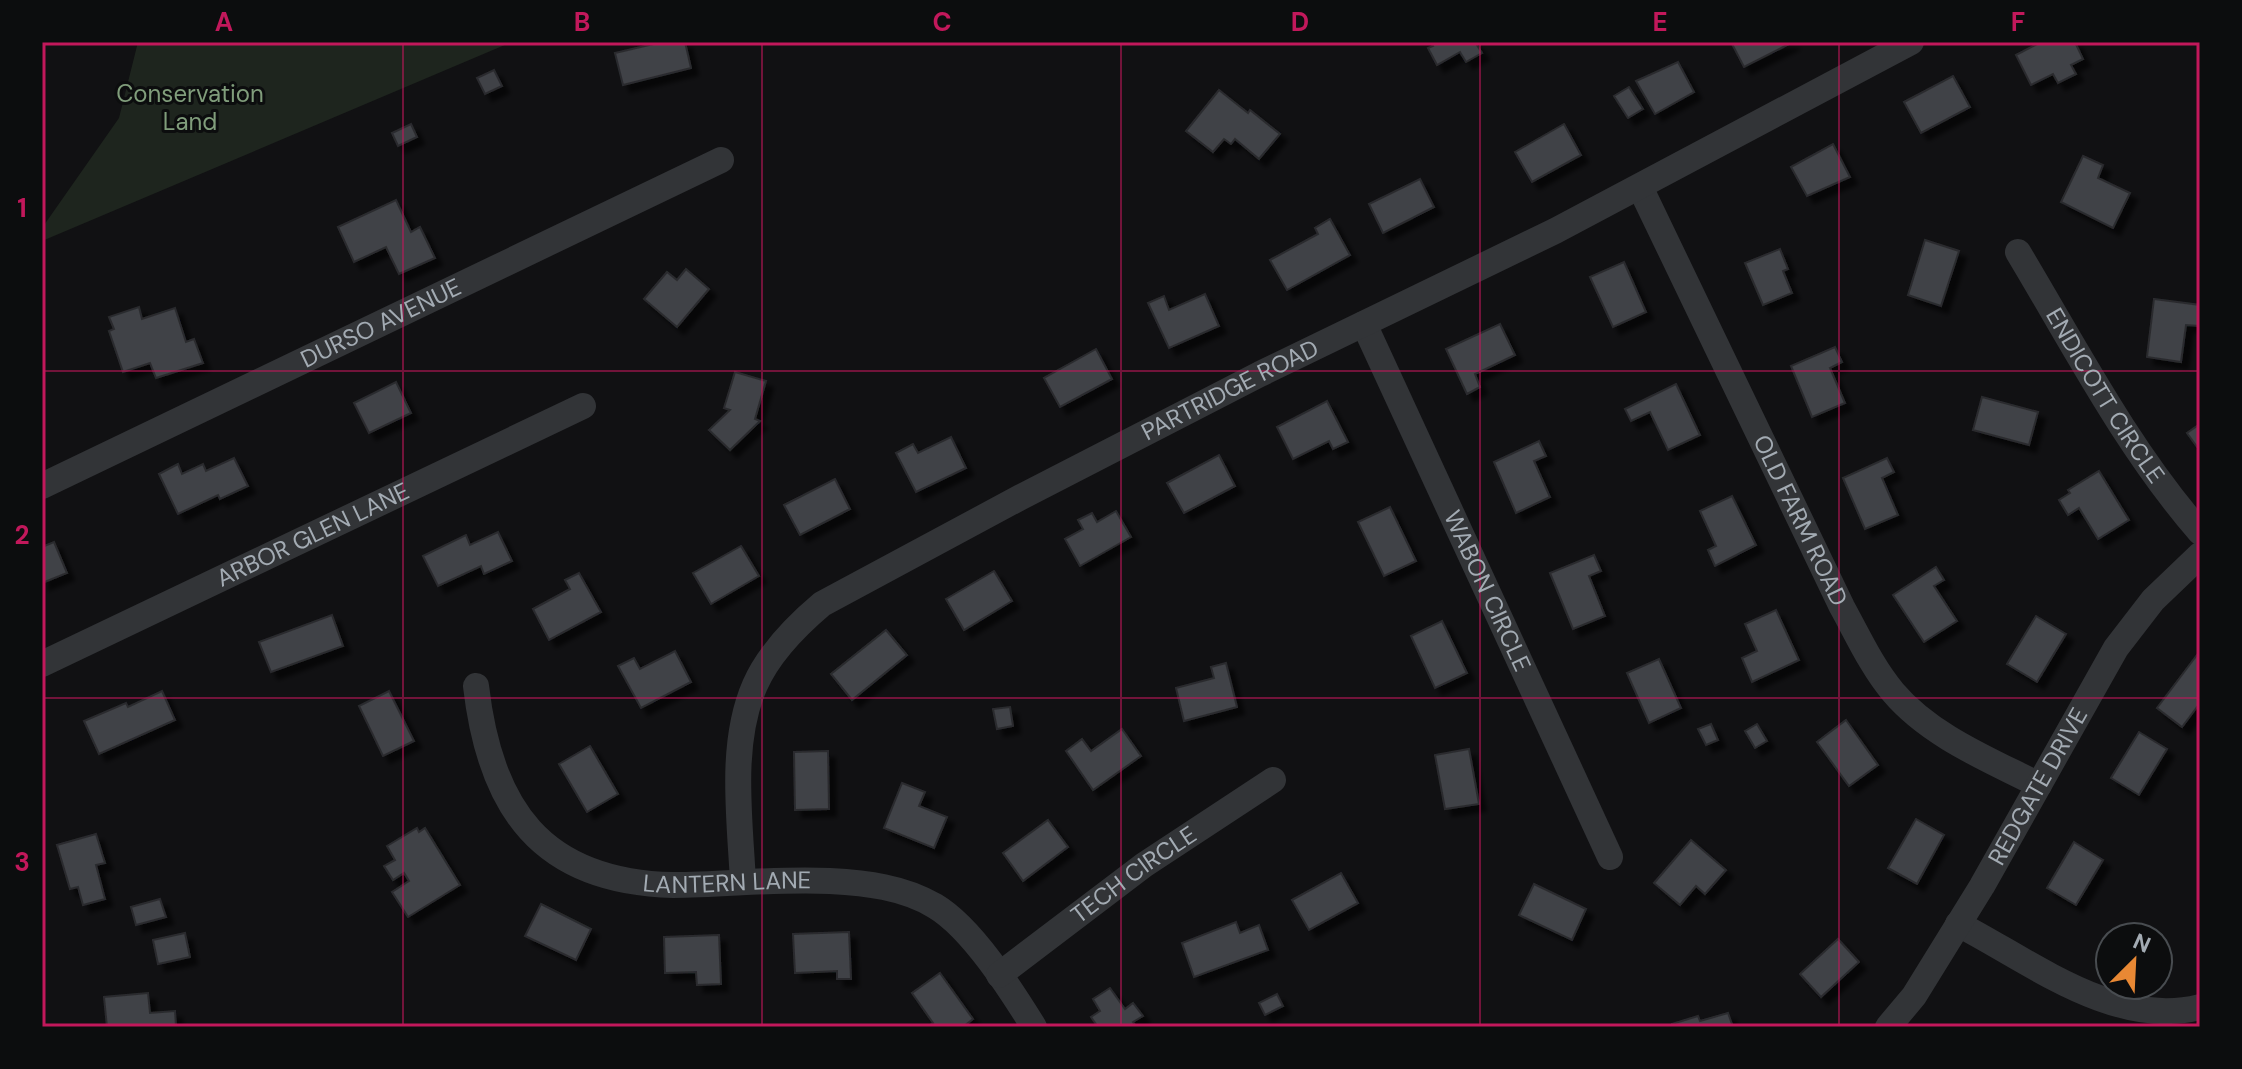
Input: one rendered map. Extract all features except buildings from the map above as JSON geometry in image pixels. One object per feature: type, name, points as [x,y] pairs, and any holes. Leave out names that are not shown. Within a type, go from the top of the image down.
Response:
[{"type":"street","name":"PARTRIDGE ROAD","points":[[743,882],[740,786],[743,725],[755,685],[776,652],[800,623],[822,604],[1260,374],[1640,187],[1911,42]]},
{"type":"street","name":"DURSO AVENUE","points":[[42,486],[721,160]]},
{"type":"street","name":"OLD FARM ROAD","points":[[1640,187],[1842,607],[1874,666],[1895,694],[1920,718],[1970,749],[2039,785]]},
{"type":"street","name":"ENDICOTT CIRCLE","points":[[2018,252],[2111,408],[2170,498],[2200,532]]},
{"type":"street","name":"WABON CIRCLE","points":[[1364,324],[1610,857]]},
{"type":"street","name":"ARBOR GLEN LANE","points":[[42,664],[583,406]]},
{"type":"street","name":"REDGATE DRIVE","points":[[1888,1027],[1914,996],[1958,924],[2116,648],[2153,600],[2200,555]]},
{"type":"street","name":"LANTERN LANE","points":[[476,686],[493,771],[517,814],[544,844],[579,867],[632,882],[673,885],[795,879],[849,882],[901,890],[937,907],[970,937],[1034,1027]]},
{"type":"street","name":"TECH CIRCLE","points":[[999,975],[1144,865],[1273,780]]},
{"type":"street","points":[[1958,924],[2087,995],[2131,1009],[2180,1012],[2200,1007]]},
{"type":"green space","name":"Conservation Land","points":[[138,42],[512,42],[42,241],[42,228],[119,118]]}]
